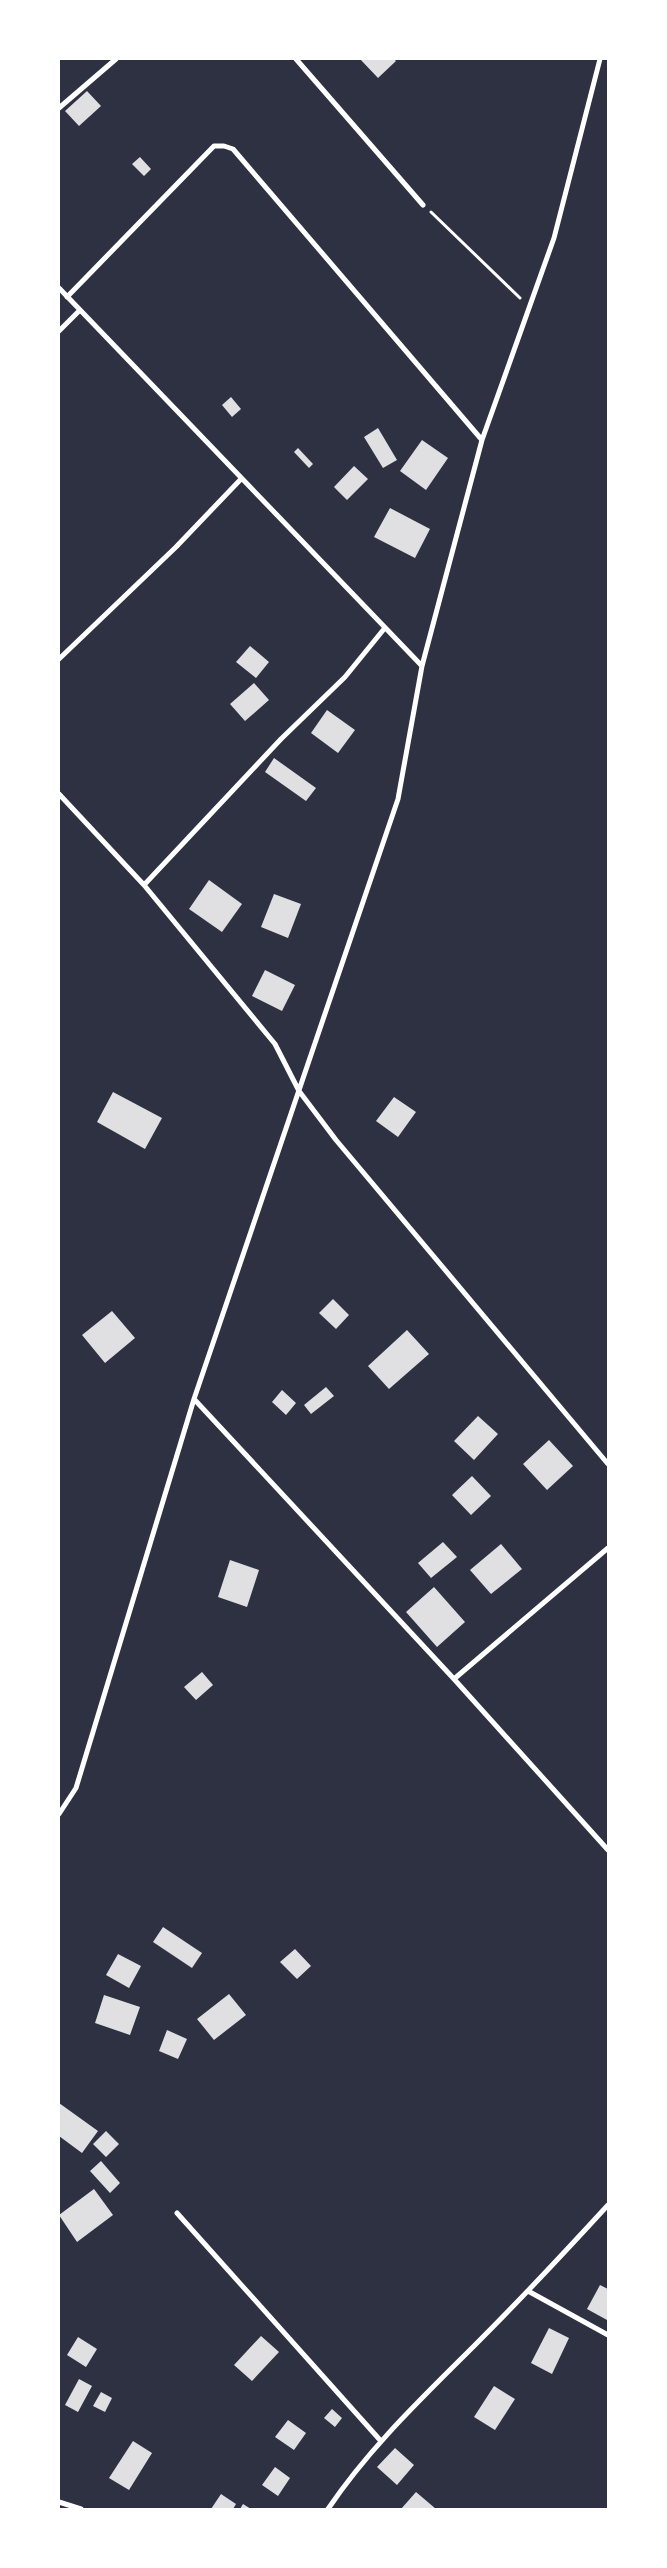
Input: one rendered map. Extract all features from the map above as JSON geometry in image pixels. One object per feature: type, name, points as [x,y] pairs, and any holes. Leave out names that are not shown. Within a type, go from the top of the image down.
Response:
[{"type":"street","points":[[59,108],[116,59]]},
{"type":"street","points":[[296,59],[423,205]]},
{"type":"street","points":[[59,1814],[76,1788],[194,1399],[398,799],[422,666],[482,440],[554,238],[600,59]]},
{"type":"street","points":[[67,297],[214,146],[224,146],[233,149],[482,440]]},
{"type":"street","points":[[59,288],[384,629],[422,666]]},
{"type":"street","points":[[59,331],[79,311]]},
{"type":"street","points":[[59,659],[176,547],[241,479]]},
{"type":"street","points":[[144,885],[281,739],[345,677],[384,629]]},
{"type":"street","points":[[59,794],[144,885],[275,1044],[299,1091],[343,1148],[608,1464]]},
{"type":"street","points":[[194,1399],[454,1679],[608,1850]]},
{"type":"street","points":[[454,1679],[608,1548]]},
{"type":"street","points":[[328,2509],[346,2482],[380,2440],[528,2292],[608,2205]]},
{"type":"street","points":[[177,2213],[380,2440]]},
{"type":"street","points":[[528,2292],[608,2335]]},
{"type":"street","points":[[59,2502],[81,2509]]},
{"type":"path","points":[[423,205],[529,307]]},
{"type":"building","points":[[360,59],[394,59],[396,61],[378,78]]},
{"type":"building","points":[[87,91],[101,106],[79,126],[65,111]]},
{"type":"building","points":[[140,157],[151,169],[144,176],[132,164]]},
{"type":"building","points":[[231,397],[241,409],[232,417],[222,405]]},
{"type":"building","points":[[378,428],[397,460],[383,468],[364,437]]},
{"type":"building","points":[[422,440],[448,458],[426,490],[400,471]]},
{"type":"building","points":[[298,448],[313,464],[309,468],[294,452]]},
{"type":"building","points":[[354,466],[368,479],[347,500],[334,487]]},
{"type":"building","points":[[390,508],[430,529],[415,558],[374,537]]},
{"type":"building","points":[[250,646],[269,662],[256,678],[236,662]]},
{"type":"building","points":[[254,683],[269,700],[245,721],[230,704]]},
{"type":"building","points":[[327,710],[355,730],[338,753],[311,733]]},
{"type":"building","points":[[274,758],[316,788],[306,801],[265,772]]},
{"type":"building","points":[[209,880],[242,904],[222,932],[189,909]]},
{"type":"building","points":[[274,894],[301,904],[288,938],[261,927]]},
{"type":"building","points":[[265,970],[295,985],[282,1011],[252,996]]},
{"type":"building","points":[[113,1092],[162,1118],[145,1149],[97,1122]]},
{"type":"building","points":[[394,1097],[416,1112],[398,1137],[376,1121]]},
{"type":"building","points":[[333,1299],[349,1315],[336,1329],[319,1313]]},
{"type":"building","points":[[112,1311],[135,1338],[105,1363],[82,1335]]},
{"type":"building","points":[[407,1330],[429,1354],[389,1389],[368,1366]]},
{"type":"building","points":[[326,1387],[334,1396],[311,1414],[304,1405]]},
{"type":"building","points":[[282,1390],[296,1403],[286,1415],[272,1402]]},
{"type":"building","points":[[478,1416],[498,1434],[474,1460],[454,1441]]},
{"type":"building","points":[[549,1440],[573,1466],[547,1490],[523,1464]]},
{"type":"building","points":[[472,1476],[491,1496],[471,1515],[452,1495]]},
{"type":"building","points":[[443,1542],[457,1557],[431,1578],[418,1563]]},
{"type":"building","points":[[501,1544],[522,1569],[491,1594],[470,1570]]},
{"type":"building","points":[[230,1560],[259,1570],[247,1607],[218,1597]]},
{"type":"building","points":[[434,1587],[465,1622],[437,1647],[406,1612]]},
{"type":"building","points":[[202,1672],[213,1685],[196,1700],[184,1687]]},
{"type":"building","points":[[163,1927],[202,1953],[192,1968],[153,1942]]},
{"type":"building","points":[[295,1949],[311,1966],[297,1979],[280,1962]]},
{"type":"building","points":[[118,1954],[141,1966],[129,1988],[106,1975]]},
{"type":"building","points":[[229,1994],[246,2015],[214,2040],[197,2019]]},
{"type":"building","points":[[104,1995],[140,2007],[130,2035],[95,2023]]},
{"type":"building","points":[[167,2030],[187,2039],[178,2059],[159,2051]]},
{"type":"building","points":[[59,2103],[98,2131],[82,2153],[59,2136]]},
{"type":"building","points":[[106,2131],[119,2144],[106,2157],[93,2144]]},
{"type":"building","points":[[101,2161],[120,2183],[110,2193],[90,2171]]},
{"type":"building","points":[[94,2189],[113,2215],[77,2242],[59,2215]]},
{"type":"building","points":[[600,2285],[608,2289],[607,2320],[587,2309]]},
{"type":"building","points":[[549,2328],[569,2338],[552,2374],[531,2363]]},
{"type":"building","points":[[261,2336],[279,2352],[252,2381],[234,2365]]},
{"type":"building","points":[[78,2337],[97,2349],[86,2367],[67,2355]]},
{"type":"building","points":[[79,2379],[92,2386],[78,2412],[65,2405]]},
{"type":"building","points":[[494,2386],[515,2399],[495,2430],[474,2417]]},
{"type":"building","points":[[101,2392],[112,2398],[105,2412],[93,2406]]},
{"type":"building","points":[[332,2409],[342,2418],[335,2427],[324,2418]]},
{"type":"building","points":[[288,2420],[306,2433],[294,2450],[275,2437]]},
{"type":"building","points":[[133,2441],[152,2453],[129,2490],[109,2478]]},
{"type":"building","points":[[395,2448],[414,2465],[397,2485],[377,2467]]},
{"type":"building","points":[[275,2467],[290,2478],[278,2496],[262,2485]]},
{"type":"building","points":[[416,2492],[436,2509],[401,2509]]},
{"type":"building","points":[[221,2494],[236,2504],[233,2509],[211,2509]]},
{"type":"building","points":[[243,2504],[251,2509],[240,2509]]}]
